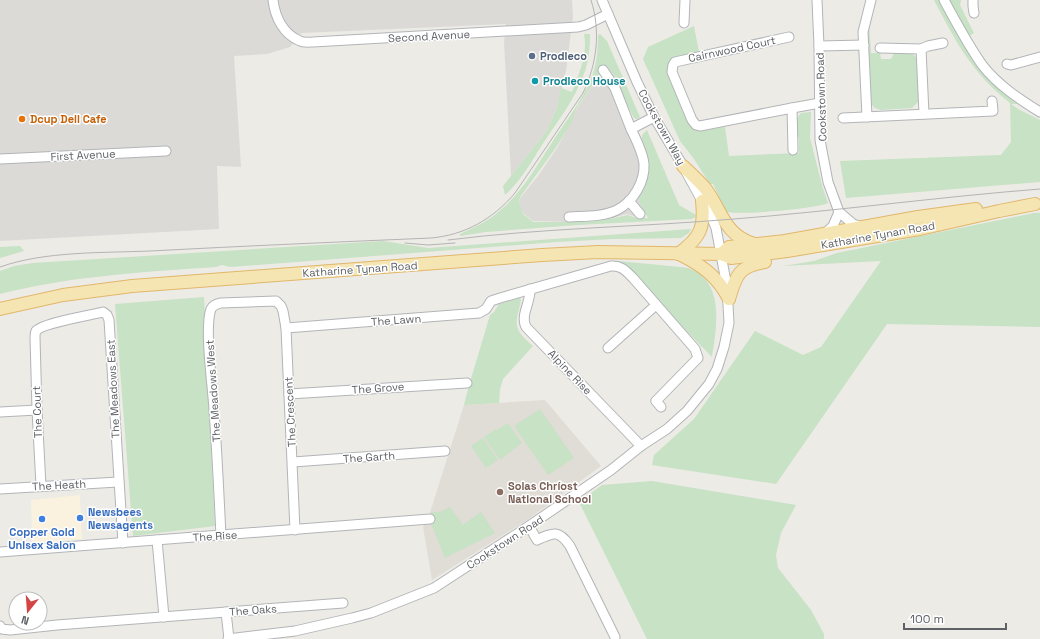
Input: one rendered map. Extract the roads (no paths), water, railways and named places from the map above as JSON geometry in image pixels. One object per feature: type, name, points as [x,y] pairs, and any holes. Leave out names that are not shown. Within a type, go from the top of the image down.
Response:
[{"type":"main road","points":[[683,166],[704,187],[728,227],[744,240],[756,245]]},
{"type":"main road","points":[[702,201],[703,222],[700,233],[693,242],[678,254],[698,264],[709,272],[724,288],[729,299]]},
{"type":"main road","name":"Katharine Tynan Road","points":[[721,254],[729,247],[920,229],[998,211],[1038,204]]},
{"type":"main road","name":"Katharine Tynan Road","points":[[0,309],[70,294],[156,284],[591,252],[721,254],[731,258],[747,256],[824,239],[863,227],[998,206],[1038,204]]},
{"type":"main road","points":[[729,299],[735,281],[740,273],[749,265],[806,255],[824,239]]},
{"type":"street","name":"Second Avenue","points":[[272,0],[278,22],[301,42],[578,27],[608,14]]},
{"type":"street","name":"Cookstown Way","points":[[602,0],[654,117],[714,220],[721,254]]},
{"type":"street","points":[[684,23],[685,0]]},
{"type":"street","name":"Cookstown Road","points":[[817,0],[820,140],[828,182],[839,212]]},
{"type":"street","points":[[867,117],[863,32],[871,0]]},
{"type":"street","points":[[944,0],[970,47],[984,67],[1010,92],[1040,112]]},
{"type":"street","points":[[973,0],[972,6],[974,13]]},
{"type":"street","name":"Cairnwood Court","points":[[790,37],[675,62],[672,72],[692,120],[696,125],[700,126],[792,108]]},
{"type":"street","points":[[880,48],[921,49],[943,43]]},
{"type":"street","points":[[819,46],[864,45]]},
{"type":"street","points":[[921,49],[924,114]]},
{"type":"street","points":[[1007,64],[1011,65],[1040,57]]},
{"type":"street","points":[[569,217],[600,215],[617,210],[629,202],[636,193],[642,178],[644,164],[637,141],[615,88],[603,70]]},
{"type":"street","points":[[843,118],[993,111],[992,101]]},
{"type":"street","points":[[793,150],[792,108],[820,103]]},
{"type":"street","points":[[631,129],[654,117]]},
{"type":"street","name":"First Avenue","points":[[0,159],[166,151]]},
{"type":"street","points":[[629,202],[640,214]]},
{"type":"street","points":[[824,239],[834,226],[839,212]]},
{"type":"street","name":"Katharine Tynan Road","points":[[839,212],[853,224],[863,227]]},
{"type":"street","name":"Cookstown Road","points":[[229,639],[295,631],[324,625],[370,613],[434,588],[529,526],[611,470],[641,446],[667,429],[687,411],[709,384],[717,369],[729,323],[729,299],[721,254]]},
{"type":"street","points":[[530,289],[611,266],[617,266],[623,269],[695,349],[698,358],[656,401],[661,407]]},
{"type":"street","name":"The Lawn","points":[[286,328],[479,313],[486,309],[491,301],[530,289]]},
{"type":"street","name":"Alpine Rise","points":[[530,289],[530,299],[524,318],[526,327],[641,446]]},
{"type":"street","name":"The Crescent","points":[[272,300],[276,301],[281,306],[286,328],[295,530]]},
{"type":"street","name":"The Meadows West","points":[[221,536],[209,342],[210,313],[216,304],[272,300]]},
{"type":"street","points":[[608,348],[656,305]]},
{"type":"street","name":"The Meadows East","points":[[35,337],[36,331],[40,328],[103,312],[107,315],[109,320],[122,543]]},
{"type":"street","name":"The Court","points":[[35,337],[41,486]]},
{"type":"street","name":"The Grove","points":[[289,394],[467,383]]},
{"type":"street","points":[[0,412],[37,410]]},
{"type":"street","name":"The Garth","points":[[293,462],[445,451]]},
{"type":"street","name":"The Heath","points":[[0,489],[118,482]]},
{"type":"street","name":"The Rise","points":[[0,552],[430,520]]},
{"type":"street","points":[[529,526],[537,540],[558,534],[564,537],[570,546],[615,637]]},
{"type":"street","points":[[157,540],[164,617]]},
{"type":"street","name":"The Oaks","points":[[0,626],[2,629],[10,630],[343,603]]},
{"type":"street","points":[[226,612],[229,639]]},
{"type":"tram line","points":[[0,267],[17,262],[55,255],[431,238],[467,229],[488,218],[515,193],[583,93],[592,71],[596,47],[596,24],[591,0]]},
{"type":"tram line","points":[[448,240],[555,230],[698,222],[772,216],[1040,189]]},
{"type":"tram line","points":[[405,243],[428,245],[455,243]]},
{"type":"place","name":"Prodieco","points":[[532,56]]},
{"type":"place","name":"Prodieco House","points":[[535,81]]},
{"type":"place","name":"Dcup Deli Cafe","points":[[22,119]]},
{"type":"place","name":"Solas Chríost National School","points":[[500,492]]},
{"type":"place","name":"Newsbees Newsagents","points":[[80,518]]},
{"type":"place","name":"Copper Gold Unisex Salon","points":[[42,519]]}]
